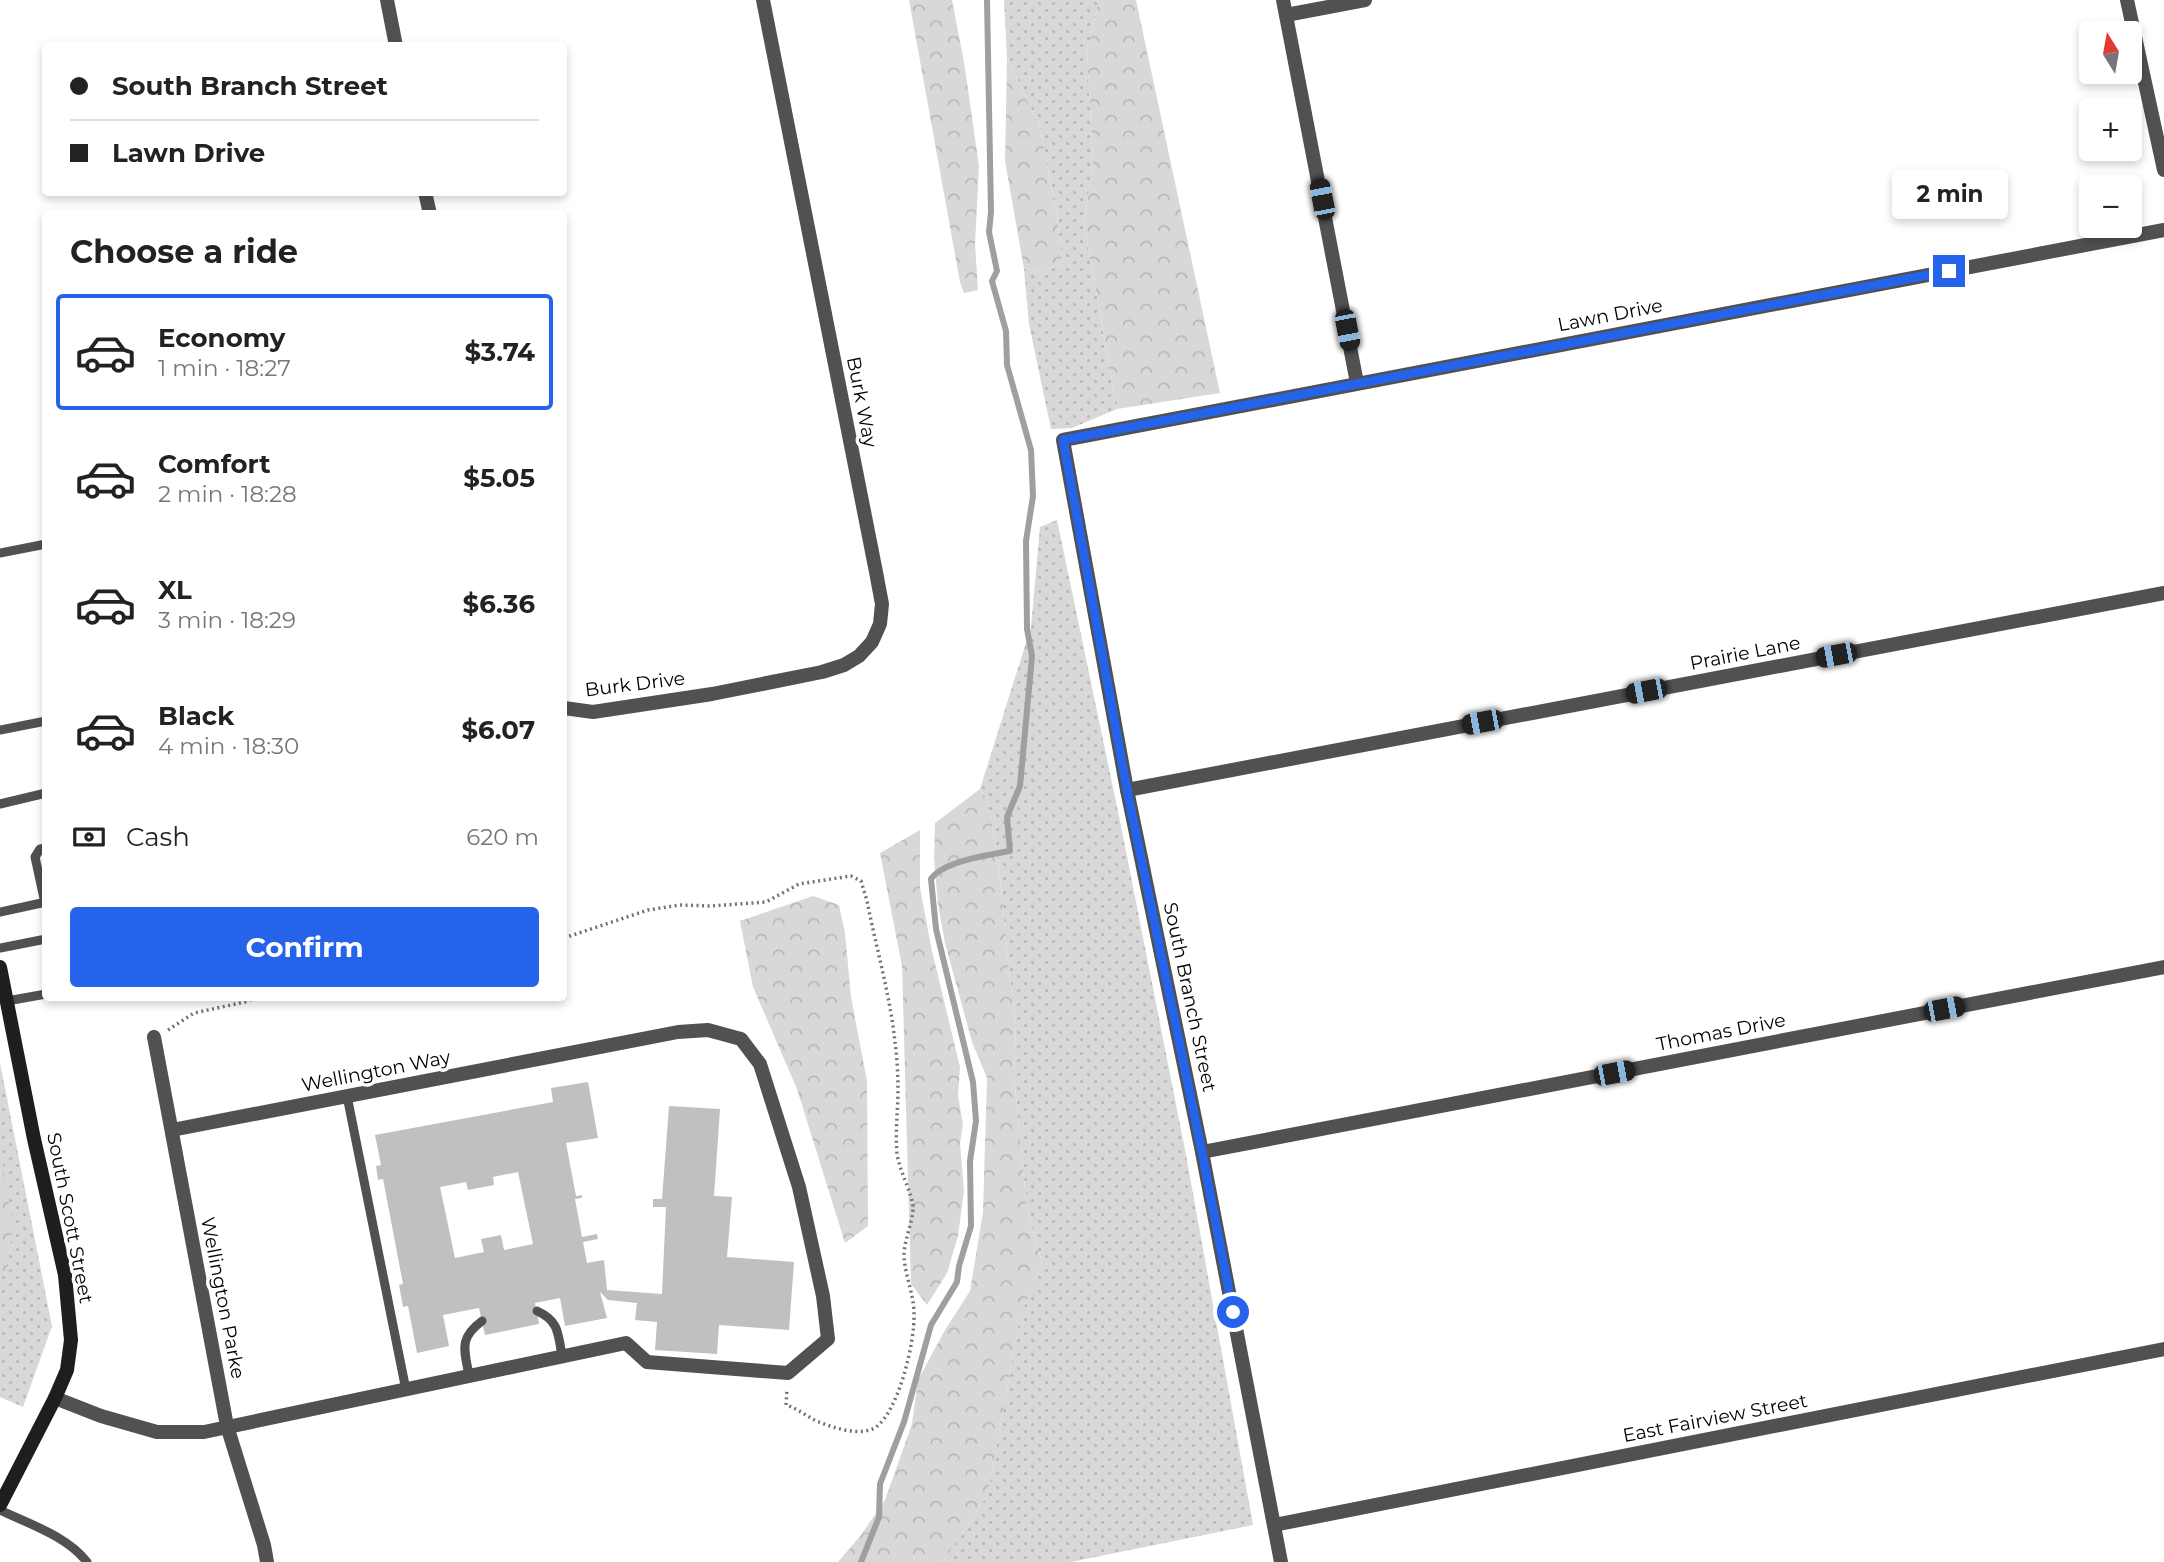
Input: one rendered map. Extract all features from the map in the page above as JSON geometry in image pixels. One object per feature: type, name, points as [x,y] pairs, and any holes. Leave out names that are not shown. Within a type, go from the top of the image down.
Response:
[{"type":"street","points":[[387,0],[395,42]]},
{"type":"street","name":"Burk Way","points":[[712,694],[822,672],[844,665],[859,656],[872,642],[880,624],[882,604],[763,0]]},
{"type":"street","points":[[1283,0],[1357,383]]},
{"type":"street","points":[[1286,15],[1365,0]]},
{"type":"street","points":[[2127,0],[2164,170]]},
{"type":"street","name":"Lawn Drive","points":[[1063,440],[2164,230]]},
{"type":"street","name":"South Branch Street","points":[[1063,440],[1127,790],[1202,1152],[1281,1562]]},
{"type":"street","name":"Prairie Lane","points":[[1127,790],[2164,593]]},
{"type":"street","name":"Burk Drive","points":[[567,708],[593,712],[712,694]]},
{"type":"street","name":"South Scott Street","points":[[0,967],[34,1139],[65,1275],[71,1321],[67,1370],[0,1508]]},
{"type":"street","name":"Thomas Drive","points":[[1202,1152],[2164,967]]},
{"type":"street","name":"Wellington Way","points":[[172,1130],[678,1032],[708,1030],[741,1039],[760,1064],[799,1187],[823,1296],[828,1339],[788,1373]]},
{"type":"street","name":"Wellington Parke","points":[[154,1037],[228,1426],[267,1562]]},
{"type":"street","points":[[55,1398],[101,1416],[156,1432],[204,1432],[626,1343],[647,1363],[788,1373]]},
{"type":"street","name":"East Fairview Street","points":[[1274,1525],[2164,1349]]},
{"type":"lane","points":[[0,553],[42,545]]},
{"type":"lane","points":[[0,730],[42,722]]},
{"type":"lane","points":[[0,804],[42,794]]},
{"type":"lane","points":[[42,849],[35,856],[42,889]]},
{"type":"lane","points":[[0,912],[42,904]]},
{"type":"lane","points":[[0,948],[42,940]]},
{"type":"lane","points":[[7,1001],[42,995]]},
{"type":"lane","points":[[347,1096],[406,1390]]},
{"type":"lane","points":[[537,1311],[549,1316],[556,1325],[562,1356]]},
{"type":"lane","points":[[469,1375],[463,1347],[469,1331],[482,1321]]},
{"type":"lane","points":[[0,1508],[65,1542],[87,1562]]},
{"type":"path","points":[[567,937],[648,910],[680,905],[766,902],[799,884],[851,876],[861,881],[895,1041],[898,1089],[897,1154],[913,1209],[904,1256],[913,1293],[913,1332],[897,1395],[888,1415],[873,1429],[850,1431],[819,1422],[786,1405],[788,1373]]},
{"type":"path","points":[[154,1037],[194,1013],[248,1001]]},
{"type":"green space","points":[[909,0],[952,0],[964,62],[979,166],[975,244],[978,290],[964,293],[960,282]]},
{"type":"green space","points":[[1004,0],[1099,0],[1087,51],[1093,163],[1084,224],[1117,409],[1072,428],[1051,429],[1029,324],[1024,269],[1037,271],[1062,264],[1057,215],[1040,128],[1007,57]]},
{"type":"green space","points":[[1099,0],[1136,0],[1220,393],[1117,409],[1084,224],[1093,163],[1087,51]]},
{"type":"green space","points":[[1007,57],[1040,128],[1057,215],[1062,264],[1037,271],[1024,269],[1005,161]]},
{"type":"green space","points":[[1057,520],[1186,1155],[1253,1525],[1071,1562],[943,1562],[988,1494],[1020,1316],[1042,1263],[1027,1209],[1014,1076],[1016,1024],[998,857],[987,799],[980,789],[1031,627],[1040,527]]},
{"type":"green space","points":[[980,789],[987,799],[998,857],[1016,1024],[1014,1076],[1027,1209],[1042,1263],[1020,1317],[988,1494],[943,1562],[838,1562],[885,1500],[912,1424],[918,1380],[970,1291],[983,1212],[987,1078],[972,1042],[945,943],[934,858],[935,823]]},
{"type":"green space","points":[[920,830],[920,888],[960,1067],[958,1095],[963,1125],[960,1143],[964,1191],[958,1236],[947,1273],[927,1305],[911,1284],[902,966],[880,853]]},
{"type":"green space","points":[[813,896],[839,905],[845,933],[851,997],[867,1081],[868,1226],[845,1243],[797,1089],[753,987],[740,921]]},
{"type":"green space","points":[[0,1063],[52,1326],[23,1407],[0,1397]]},
{"type":"green space","points":[[0,1127],[5,1183],[13,1225],[7,1273],[0,1274]]},
{"type":"building","points":[[588,1082],[598,1138],[566,1143],[576,1196],[582,1195],[582,1198],[575,1199],[582,1237],[597,1234],[598,1239],[583,1242],[587,1263],[604,1260],[607,1290],[662,1294],[666,1207],[653,1207],[653,1199],[662,1199],[669,1106],[720,1109],[714,1196],[732,1197],[727,1257],[794,1262],[789,1330],[719,1325],[717,1354],[655,1350],[657,1322],[635,1320],[637,1303],[608,1300],[600,1292],[607,1318],[565,1326],[560,1298],[535,1303],[539,1324],[485,1335],[479,1308],[443,1315],[449,1346],[417,1353],[408,1306],[403,1307],[399,1285],[403,1284],[383,1179],[378,1180],[376,1166],[381,1165],[375,1135],[553,1102],[551,1088]],"holes":[[[518,1172],[533,1244],[504,1250],[501,1235],[481,1239],[484,1252],[455,1258],[440,1187],[466,1182],[468,1190],[494,1185],[493,1177]]]},
{"type":"waterway","points":[[861,1562],[879,1517],[880,1484],[904,1422],[931,1325],[957,1282],[971,1226],[970,1161],[976,1121],[973,1082],[936,929],[931,879],[956,863],[1010,851],[1007,817],[1020,786],[1032,656],[1027,629],[1026,541],[1033,496],[1031,450],[1007,365],[1006,331],[992,281],[997,271],[989,232],[991,212],[987,0]]},
{"type":"route","points":[[1233,1312],[1127,790],[1063,440],[1949,271]]}]
